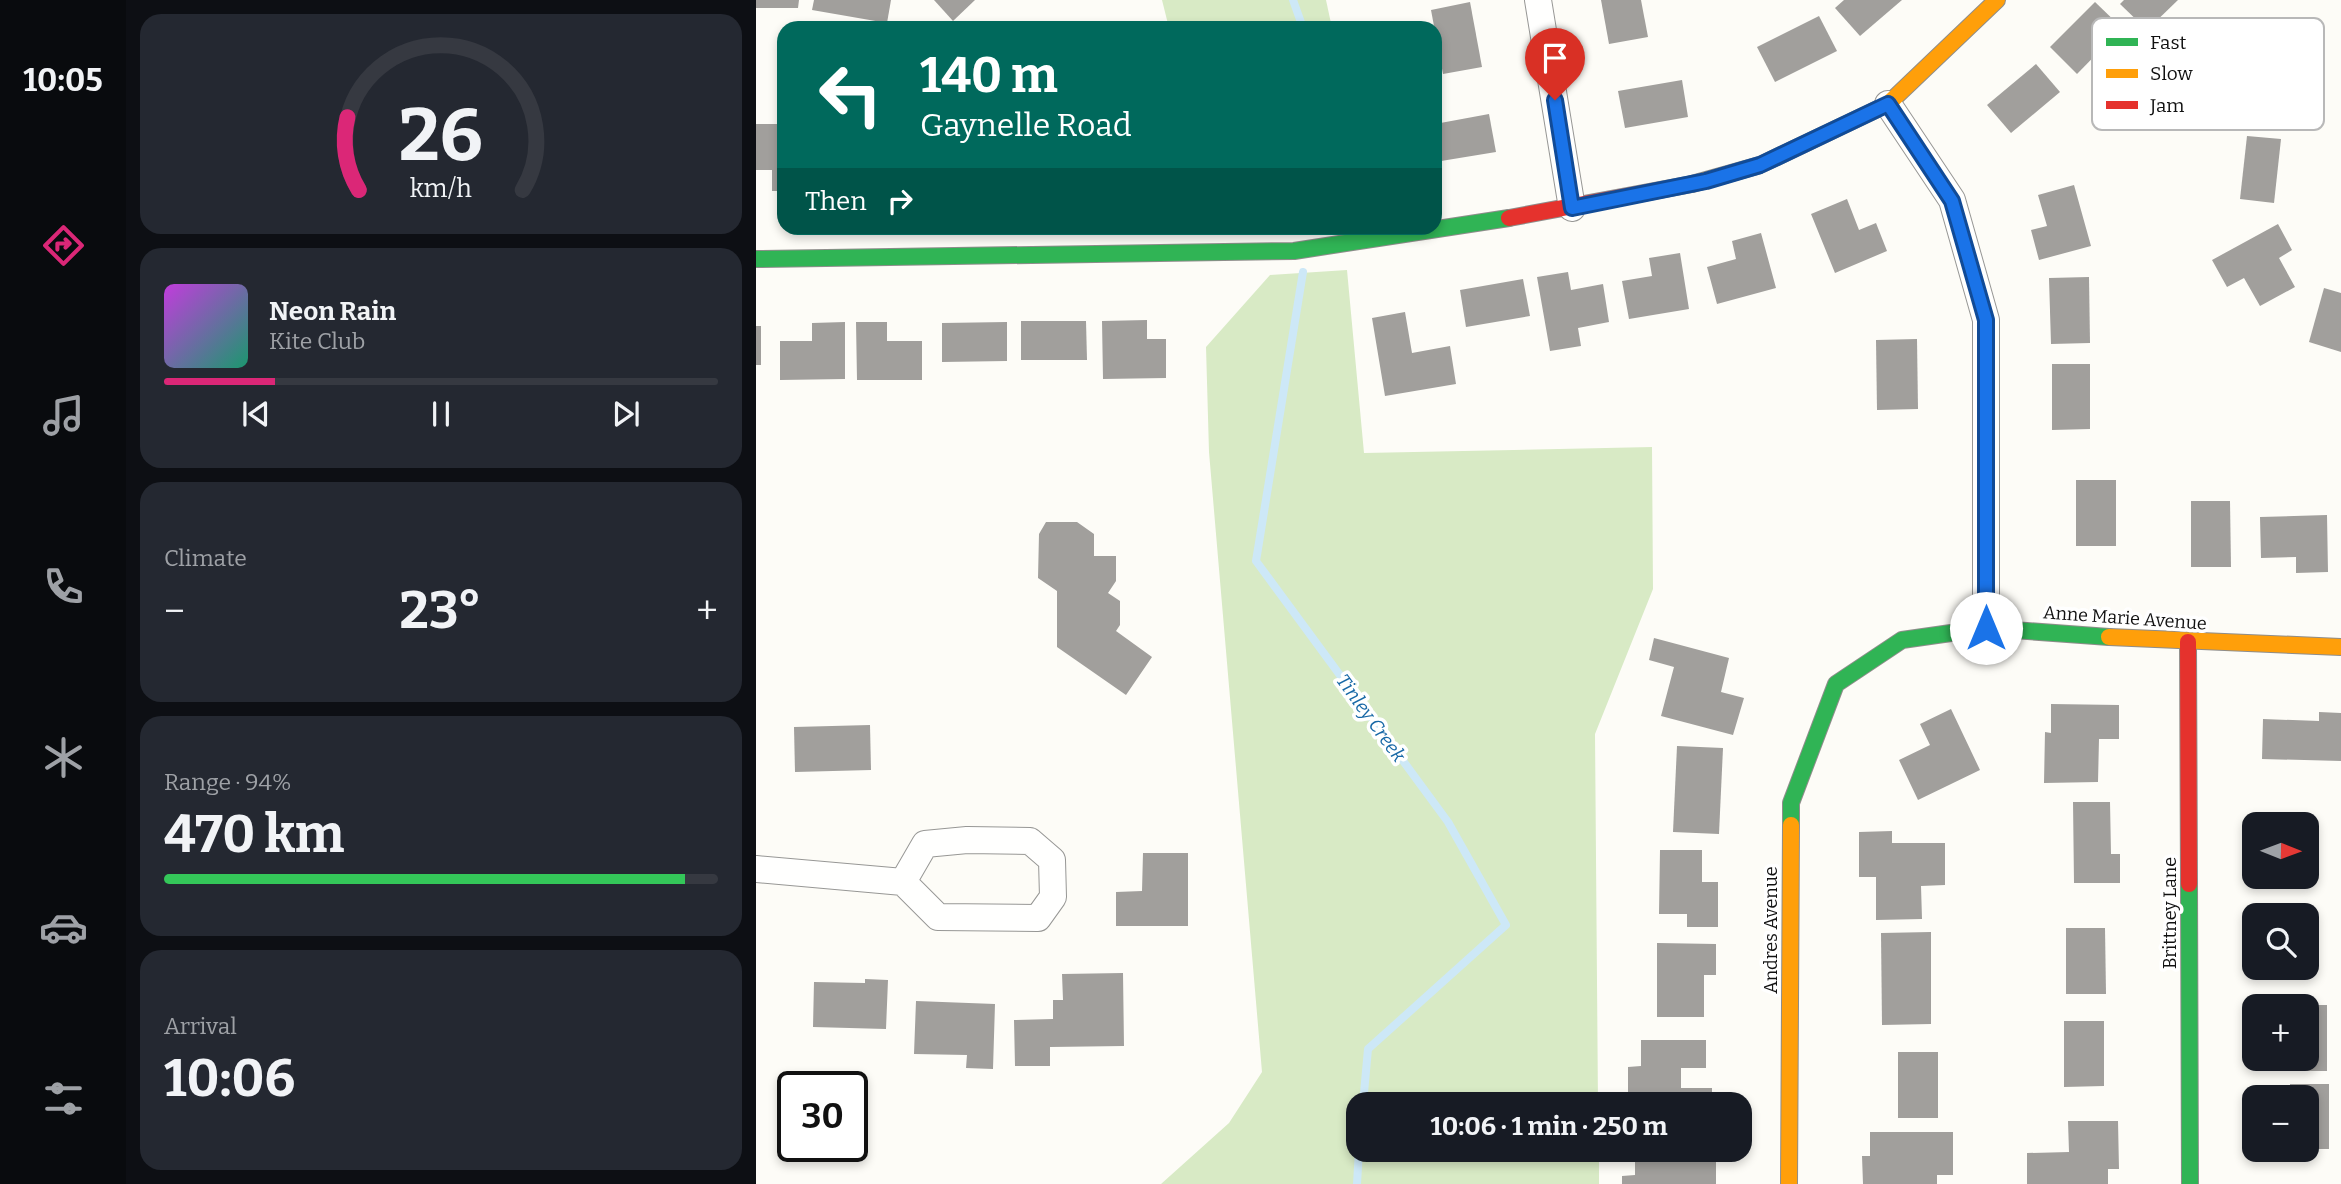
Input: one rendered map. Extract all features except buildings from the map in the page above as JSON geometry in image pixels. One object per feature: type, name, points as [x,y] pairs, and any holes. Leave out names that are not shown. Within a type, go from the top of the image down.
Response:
[{"type":"street","points":[[1538,0],[1572,208]]},
{"type":"street","points":[[1442,228],[1572,208],[1706,181],[1760,165],[1888,104],[1997,0]]},
{"type":"street","points":[[1888,104],[1952,201],[1986,320],[1986,628]]},
{"type":"street","points":[[756,259],[1294,251],[1397,235]]},
{"type":"street","name":"Anne Marie Avenue","points":[[1836,684],[1902,640],[1986,628],[2188,642],[2341,647]]},
{"type":"street","name":"Brittney Lane","points":[[2188,642],[2190,1184]]},
{"type":"street","name":"Andres Avenue","points":[[1789,1184],[1791,803],[1836,684]]},
{"type":"street","points":[[756,869],[902,881],[919,901],[938,917],[1038,918],[1053,897],[1052,860],[1030,841],[967,840],[925,844],[902,881]]},
{"type":"green space","points":[[1162,0],[1326,0],[1330,21],[1167,21]]},
{"type":"green space","points":[[1347,270],[1364,453],[1652,447],[1653,589],[1595,734],[1598,1092],[1346,1092],[1346,1162],[1599,1162],[1599,1184],[1161,1184],[1229,1123],[1262,1072],[1209,452],[1206,347],[1270,275]]},
{"type":"waterway","name":"Tinley Creek","points":[[1293,0],[1300,21]]},
{"type":"waterway","name":"Tinley Creek","points":[[1303,272],[1256,561],[1448,822],[1506,925],[1368,1049],[1364,1092]]},
{"type":"waterway","name":"Tinley Creek","points":[[1357,1184],[1358,1162]]},
{"type":"traffic: fast","points":[[1442,228],[1509,218]]},
{"type":"traffic: fast","points":[[756,259],[1294,251],[1398,235]]},
{"type":"traffic: fast","points":[[1791,825],[1791,803],[1836,684],[1902,640],[1986,628],[2109,637]]},
{"type":"traffic: fast","points":[[2189,884],[2190,1184]]},
{"type":"traffic: slow","points":[[1692,184],[1760,165],[1888,104],[1997,0]]},
{"type":"traffic: slow","points":[[2109,637],[2341,647]]},
{"type":"traffic: slow","points":[[1789,1184],[1791,825]]},
{"type":"traffic: jam","points":[[1509,218],[1692,184]]},
{"type":"traffic: jam","points":[[2188,642],[2189,884]]},
{"type":"route","points":[[1555,100],[1572,208],[1706,181],[1760,165],[1888,104],[1952,201],[1986,320],[1986,628]]}]
